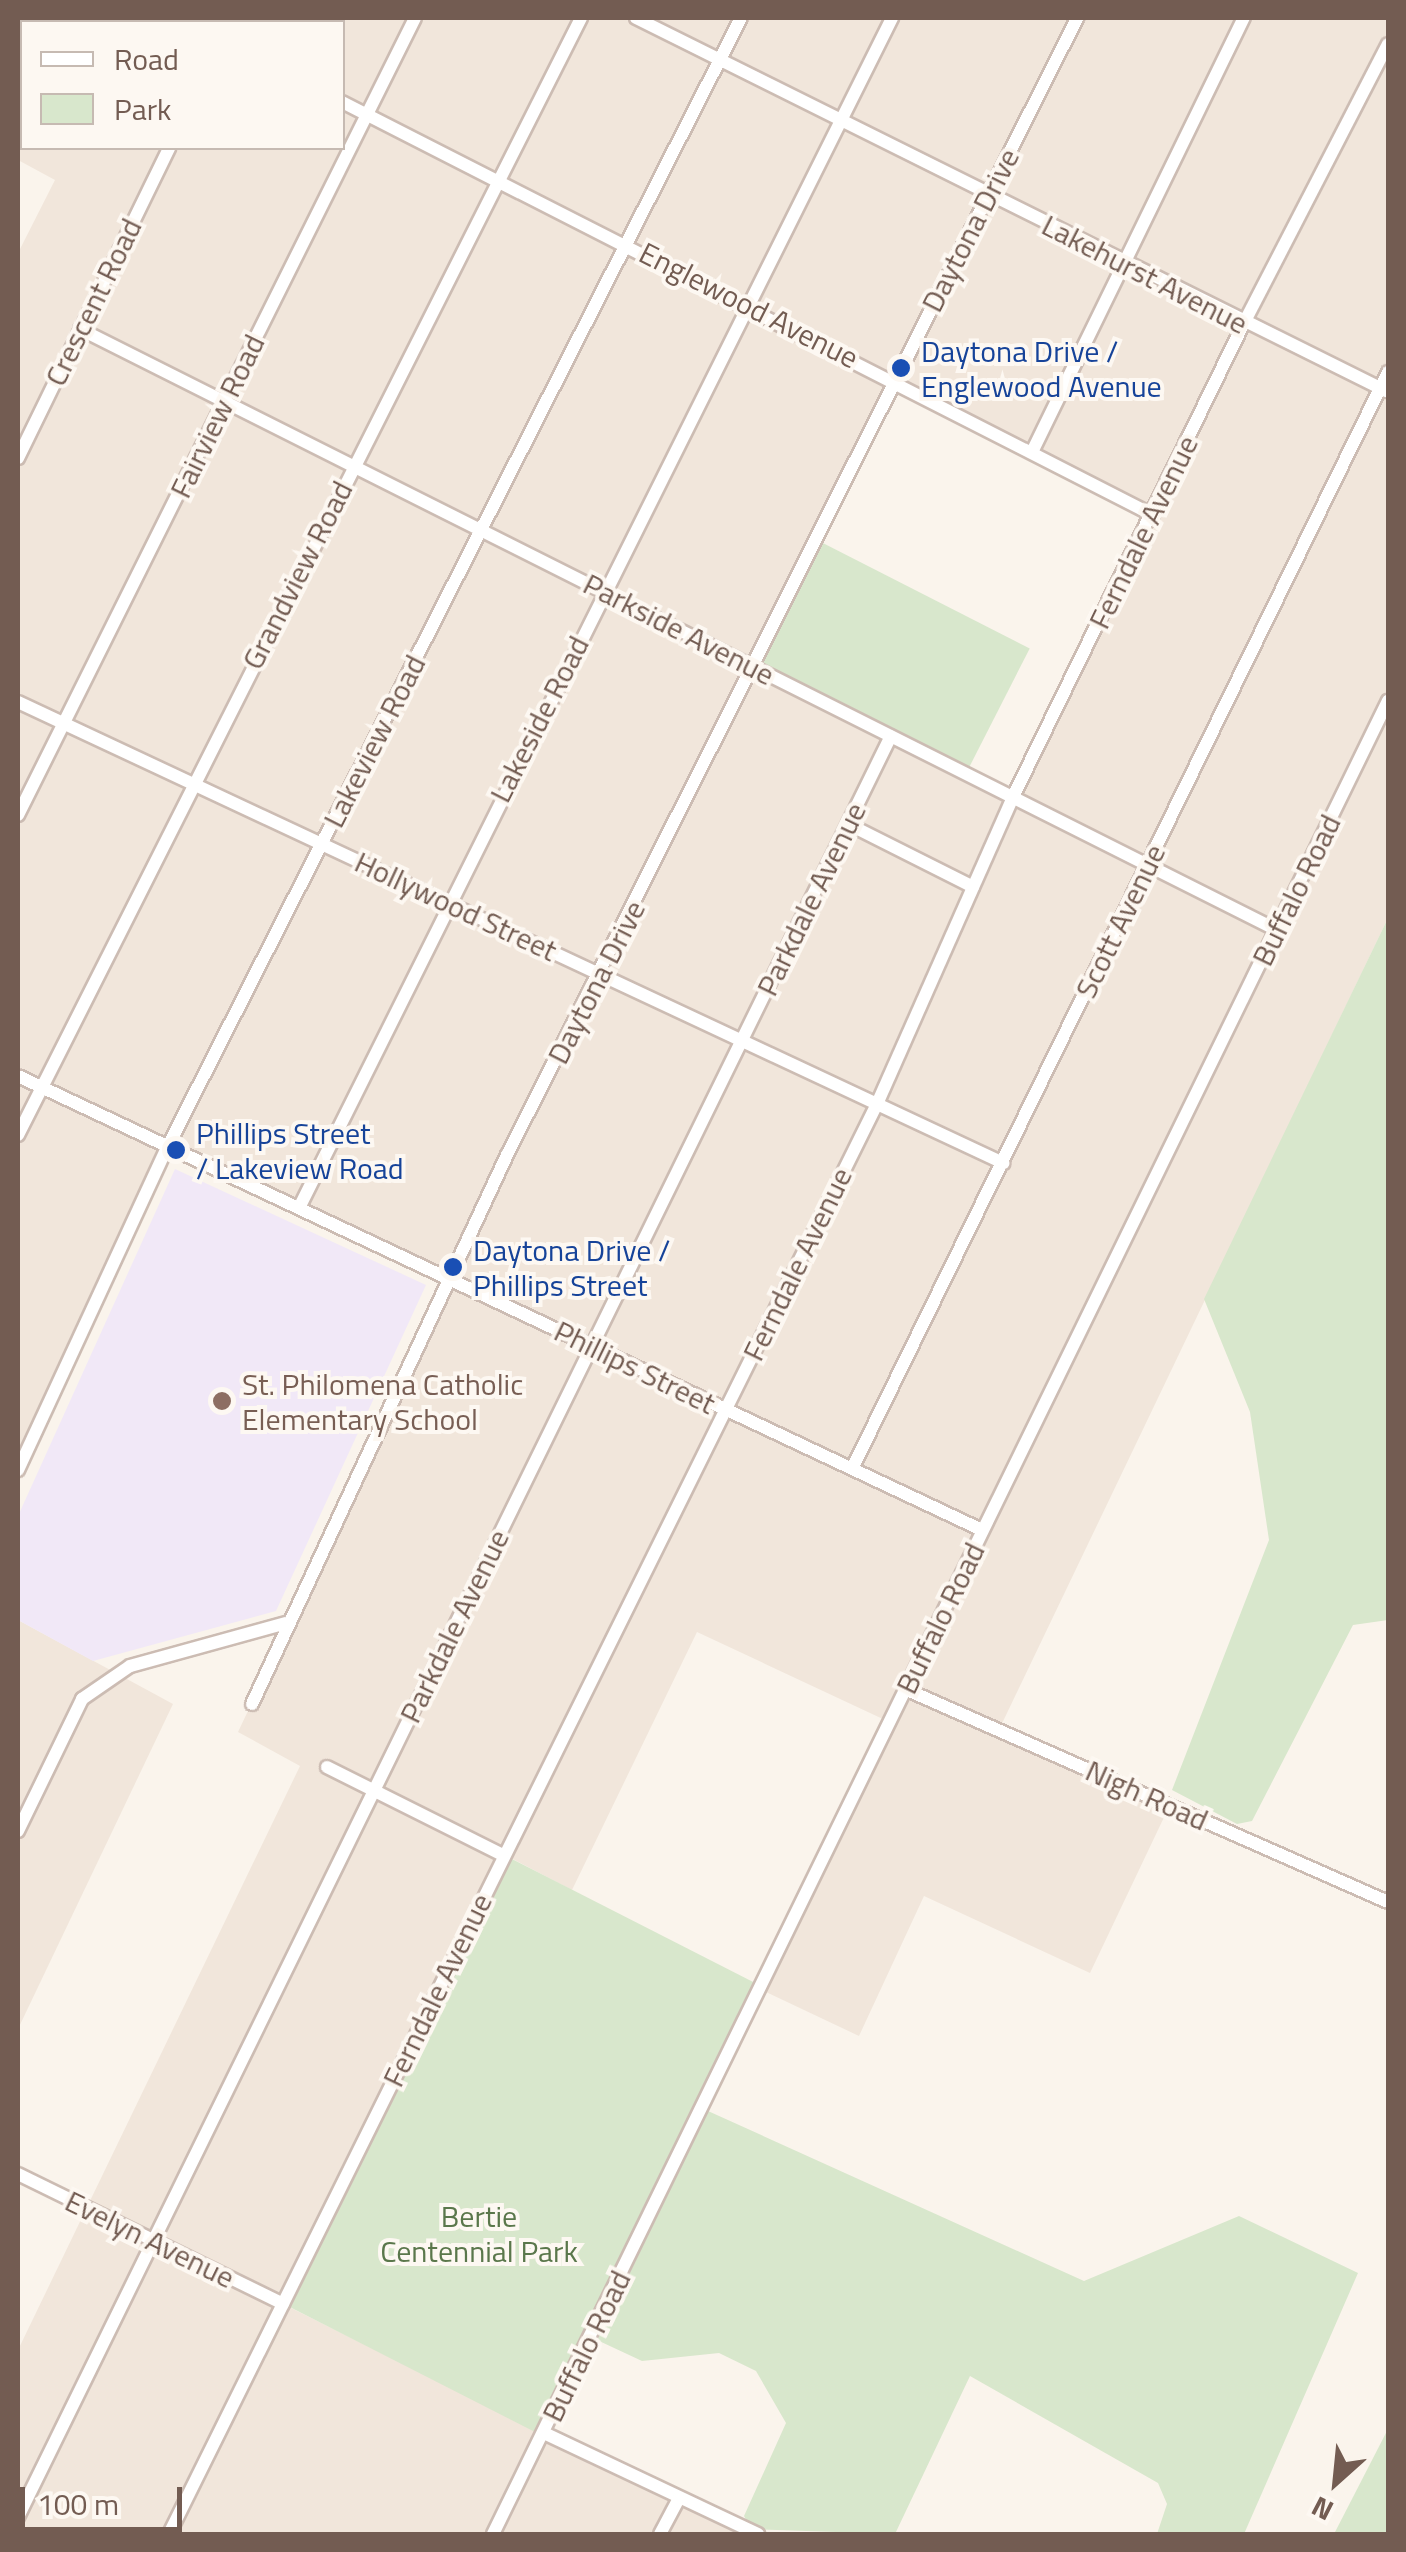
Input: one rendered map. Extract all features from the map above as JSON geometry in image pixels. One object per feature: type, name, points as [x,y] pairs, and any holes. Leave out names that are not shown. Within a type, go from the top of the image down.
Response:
[{"type":"street","name":"Fairview Road","points":[[18,815],[415,18]]},
{"type":"street","name":"Grandview Road","points":[[18,1135],[190,783],[581,18]]},
{"type":"street","name":"Lakehurst Avenue","points":[[636,18],[1243,324],[1385,390]]},
{"type":"street","name":"Lakeview Road","points":[[18,1470],[168,1146],[742,18]]},
{"type":"street","name":"Lakeside Road","points":[[299,1208],[603,591],[892,18]]},
{"type":"street","name":"Daytona Drive","points":[[252,1704],[286,1623],[448,1279],[1077,18]]},
{"type":"street","points":[[1033,450],[1244,18]]},
{"type":"street","name":"Ferndale Avenue","points":[[169,2534],[877,1104],[1012,801],[1243,324],[1388,44]]},
{"type":"street","name":"Englewood Avenue","points":[[345,103],[895,379],[1153,515]]},
{"type":"street","name":"Crescent Road","points":[[18,458],[168,150]]},
{"type":"street","name":"Parkside Avenue","points":[[80,329],[891,736],[1012,801],[1277,930]]},
{"type":"street","name":"Scott Avenue","points":[[852,1470],[1147,865],[1385,390],[1388,372]]},
{"type":"street","name":"Hollywood Street","points":[[18,702],[1003,1162]]},
{"type":"street","name":"Buffalo Road","points":[[493,2534],[1388,702]]},
{"type":"street","name":"Parkdale Avenue","points":[[18,2517],[891,736]]},
{"type":"street","points":[[848,824],[974,887]]},
{"type":"street","name":"Phillips Street","points":[[18,1076],[982,1530]]},
{"type":"street","points":[[18,1830],[82,1699],[130,1666],[286,1623]]},
{"type":"street","name":"Nigh Road","points":[[905,1689],[1388,1902]]},
{"type":"street","points":[[327,1767],[503,1854]]},
{"type":"street","name":"Evelyn Avenue","points":[[18,2174],[283,2304]]},
{"type":"street","points":[[544,2433],[758,2534]]},
{"type":"street","points":[[660,2534],[679,2499]]},
{"type":"shaded area","points":[[18,18],[1388,18],[1388,918],[996,1736],[1167,1811],[1090,1973],[924,1896],[859,2036],[766,1992],[904,1707],[885,1720],[697,1632],[572,1890],[505,1855],[283,2304],[745,2534],[18,2534],[18,2350],[300,1766],[238,1732],[451,1281],[168,1147],[18,1472],[18,253],[55,180],[18,160]],"holes":[[[895,380],[1153,515],[1017,802],[752,665]]]},
{"type":"shaded area","name":"St. Philomena Catholic Elementary School","points":[[175,1169],[426,1285],[276,1611],[93,1661],[18,1620],[18,1516]]},
{"type":"shaded area","points":[[18,1620],[173,1704],[18,2029]]},
{"type":"green space","points":[[815,539],[1030,648],[966,774],[751,665]]},
{"type":"green space","points":[[1388,918],[1388,1620],[1353,1625],[1252,1821],[1237,1824],[1172,1790],[1269,1540],[1250,1412],[1204,1299]]},
{"type":"green space","name":"Bertie Centennial Park","points":[[504,1855],[762,1986],[535,2432],[277,2301]]},
{"type":"green space","points":[[708,2111],[1084,2281],[1239,2216],[1358,2273],[1244,2534],[1157,2534],[1167,2504],[1158,2483],[970,2376],[895,2534],[751,2529],[744,2516],[786,2423],[756,2371],[719,2353],[642,2361],[597,2340]]},
{"type":"green space","points":[[1388,2429],[1388,2534],[1334,2534]]},
{"type":"place","name":"Daytona Drive / Englewood Avenue","points":[[901,368]]},
{"type":"place","name":"Phillips Street / Lakeview Road","points":[[176,1150]]},
{"type":"place","name":"Daytona Drive / Phillips Street","points":[[453,1267]]},
{"type":"place","name":"St. Philomena Catholic Elementary School","points":[[222,1401]]}]
